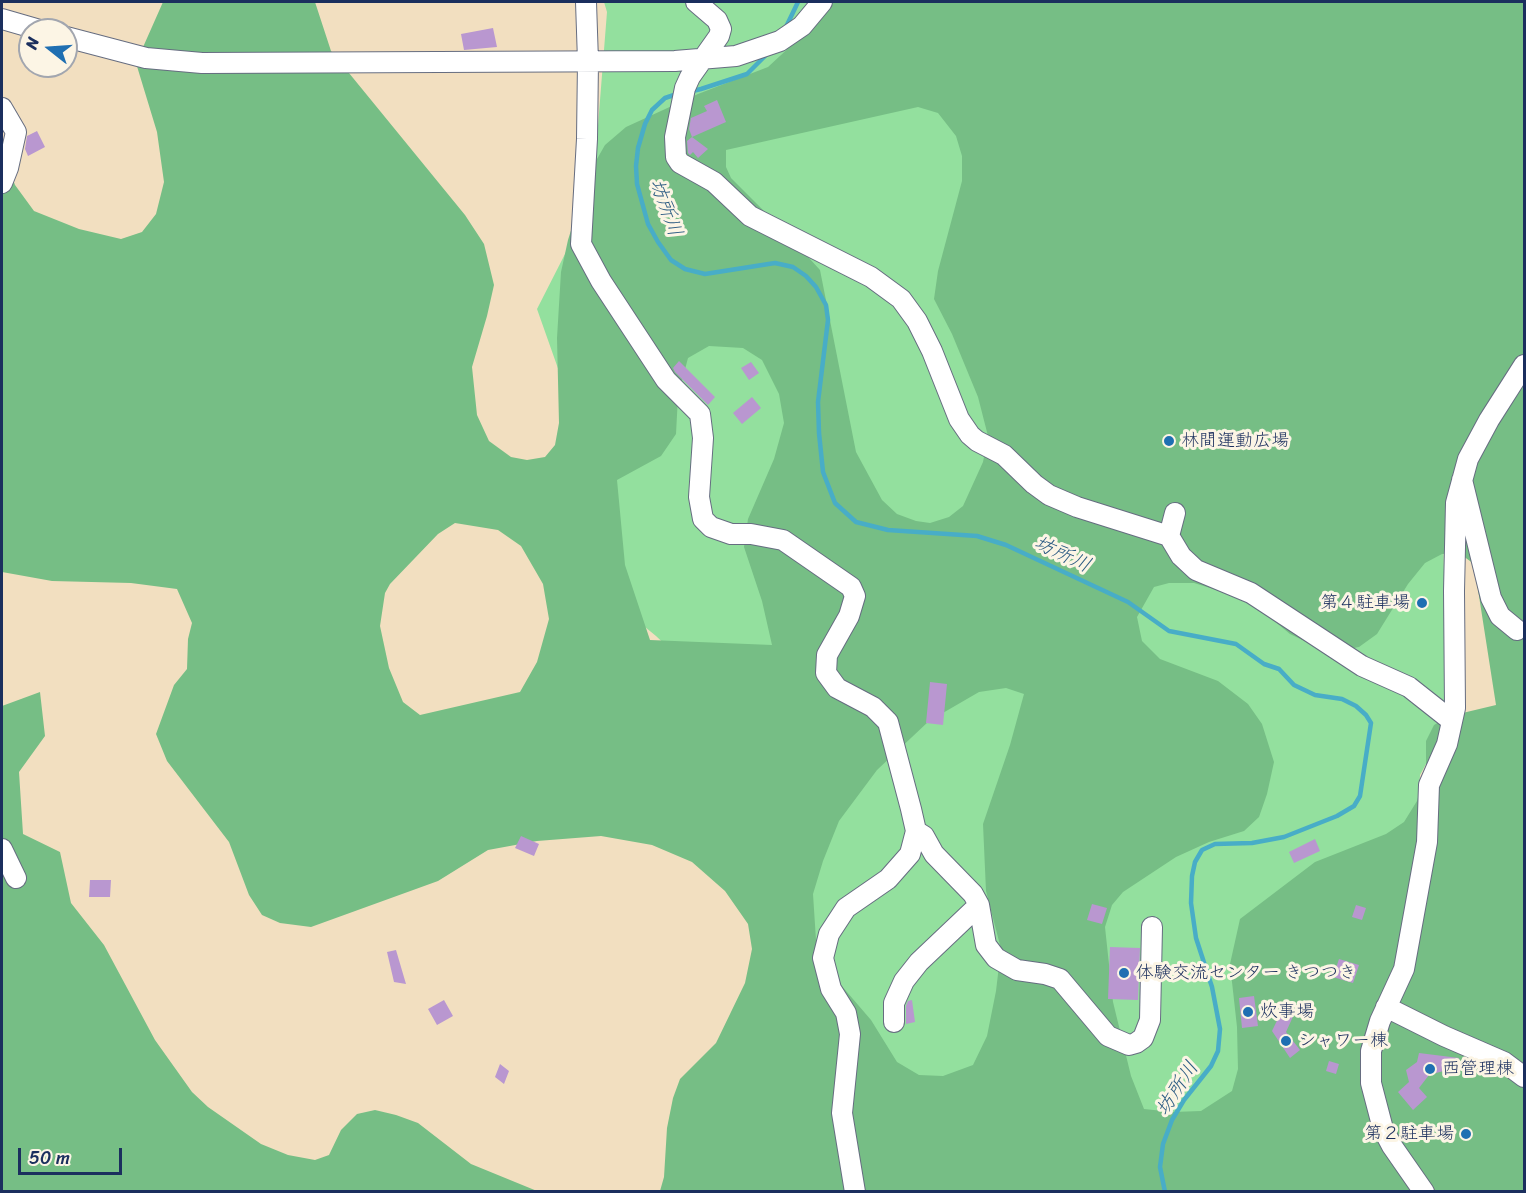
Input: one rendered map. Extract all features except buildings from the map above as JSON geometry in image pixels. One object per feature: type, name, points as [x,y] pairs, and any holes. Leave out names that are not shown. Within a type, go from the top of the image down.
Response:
[{"type":"street","points":[[585,2],[588,61],[581,244],[601,281],[666,380],[700,414],[703,438],[699,497],[703,519],[711,527],[731,534],[751,534],[783,540],[824,566],[851,587],[855,596],[849,616],[827,655],[826,673],[837,688],[873,707],[888,722],[916,831],[910,854],[901,865],[888,879],[846,908],[829,934],[823,958],[831,988],[846,1013],[850,1034],[842,1113],[855,1191]]},
{"type":"street","points":[[696,2],[717,20],[721,29],[719,36],[703,58],[683,94],[674,149],[680,163],[714,182],[750,216],[828,257],[853,267],[901,299],[917,321],[932,351],[959,419],[970,435],[1004,455],[1049,495],[1077,507],[1168,536],[1180,556],[1196,570],[1251,593],[1362,666],[1409,687],[1452,721]]},
{"type":"street","points":[[78,40],[146,58],[202,63],[675,61],[748,53],[780,41],[802,26],[818,8]]},
{"type":"street","points":[[2,19],[18,24]]},
{"type":"street","points":[[2,108],[16,132],[8,168],[2,183]]},
{"type":"street","points":[[1424,1191],[1392,1146],[1383,1129],[1371,1083],[1371,1051],[1386,1007],[1404,969],[1427,843],[1429,784],[1447,744],[1455,708],[1456,503],[1468,459],[1524,365]]},
{"type":"street","points":[[1462,480],[1491,598],[1500,616],[1517,630]]},
{"type":"street","points":[[1168,536],[1175,513]]},
{"type":"street","points":[[916,831],[924,836],[934,854],[969,889],[979,905],[986,945],[996,958],[1017,970],[1046,974],[1060,979],[1108,1036],[1129,1045],[1143,1038],[1150,1020],[1152,927]]},
{"type":"street","points":[[2,849],[16,878]]},
{"type":"street","points":[[894,1022],[894,1003],[904,981],[919,962],[979,905]]},
{"type":"street","points":[[1386,1007],[1504,1062],[1524,1077]]},
{"type":"green space","points":[[163,2],[315,2],[331,51],[465,215],[484,244],[494,285],[472,367],[477,415],[489,441],[511,457],[527,460],[545,457],[555,445],[559,423],[557,338],[561,272],[568,240],[589,173],[605,145],[626,127],[698,94],[768,67],[821,13],[826,2],[1524,2],[1524,1191],[660,1191],[664,1177],[667,1128],[673,1098],[680,1079],[716,1043],[745,983],[752,949],[748,924],[725,891],[692,862],[652,845],[601,836],[537,841],[488,850],[438,881],[311,927],[280,923],[262,915],[249,895],[229,842],[167,761],[156,734],[174,685],[187,669],[188,639],[192,623],[177,589],[131,583],[52,581],[2,572],[2,151],[15,185],[34,211],[79,229],[121,239],[142,232],[156,214],[164,182],[157,132],[136,63]],"holes":[[[918,107],[938,113],[956,136],[962,156],[962,181],[938,271],[934,299],[952,334],[978,397],[988,436],[983,462],[963,506],[949,517],[930,523],[916,521],[897,514],[882,500],[856,452],[820,270],[731,178],[726,167],[726,150]],[[709,346],[743,348],[762,360],[779,394],[784,423],[774,459],[748,519],[744,547],[762,601],[772,645],[650,640],[625,565],[617,480],[661,456],[676,434],[678,396],[688,358]],[[455,523],[498,530],[521,546],[543,584],[549,619],[537,662],[520,692],[420,715],[403,702],[389,668],[380,626],[385,593],[390,584],[438,534]],[[1459,553],[1474,564],[1496,705],[1450,716],[1434,725],[1426,741],[1426,770],[1417,801],[1404,822],[1386,834],[1315,862],[1240,919],[1230,964],[1237,1027],[1238,1069],[1232,1091],[1201,1111],[1173,1112],[1144,1109],[1131,1076],[1113,1002],[1105,927],[1112,905],[1123,892],[1176,857],[1209,842],[1244,831],[1259,817],[1274,762],[1262,724],[1248,704],[1218,681],[1160,659],[1142,641],[1137,617],[1154,587],[1169,583],[1194,583],[1249,600],[1290,634],[1329,653],[1359,647],[1377,634],[1408,584],[1425,563],[1442,554]],[[1006,688],[1024,694],[1010,745],[983,824],[986,891],[1001,949],[987,1036],[973,1065],[943,1076],[919,1075],[897,1062],[871,1020],[822,963],[816,940],[813,894],[839,821],[877,770],[929,721],[979,692]]]},
{"type":"green space","points":[[604,2],[1524,2],[1443,524],[1447,710],[1431,755],[1420,775],[1418,829],[1359,1083],[861,1191],[796,973],[693,671],[634,618],[572,408],[537,309],[592,201],[607,12]]},
{"type":"green space","points":[[40,692],[45,736],[19,772],[23,834],[60,852],[71,903],[104,945],[155,1040],[192,1092],[208,1107],[261,1144],[288,1155],[315,1160],[329,1155],[341,1130],[357,1114],[375,1110],[396,1115],[418,1123],[471,1164],[537,1191],[2,1192],[2,706]]},
{"type":"waterway","name":"坊所川","points":[[786,27],[798,2]]},
{"type":"waterway","name":"坊所川","points":[[688,92],[747,74],[768,53]]},
{"type":"waterway","name":"坊所川","points":[[677,94],[665,98],[652,110],[638,148],[637,184],[648,224],[671,260],[685,269],[705,274],[775,263],[793,267],[816,287],[826,305],[828,320],[818,402],[819,433],[823,472],[835,503],[856,522],[888,530],[977,536],[1006,545],[1128,602],[1169,631],[1236,644],[1264,664],[1279,669],[1294,685],[1315,695],[1342,699],[1356,706],[1371,723],[1360,796],[1354,806],[1337,816],[1284,837],[1252,843],[1215,844],[1202,850],[1195,862],[1191,903],[1196,938],[1212,987],[1220,1029],[1218,1051],[1211,1066],[1184,1100],[1172,1120],[1163,1144],[1160,1167],[1165,1192]]},
{"type":"place","name":"林間運動広場","points":[[1169,441]]},
{"type":"place","name":"第４駐車場","points":[[1422,603]]},
{"type":"place","name":"体験交流センター きつつき","points":[[1124,973]]},
{"type":"place","name":"炊事場","points":[[1248,1012]]},
{"type":"place","name":"シャワー棟","points":[[1286,1041]]},
{"type":"place","name":"西管理棟","points":[[1430,1069]]},
{"type":"place","name":"第２駐車場","points":[[1466,1134]]}]
